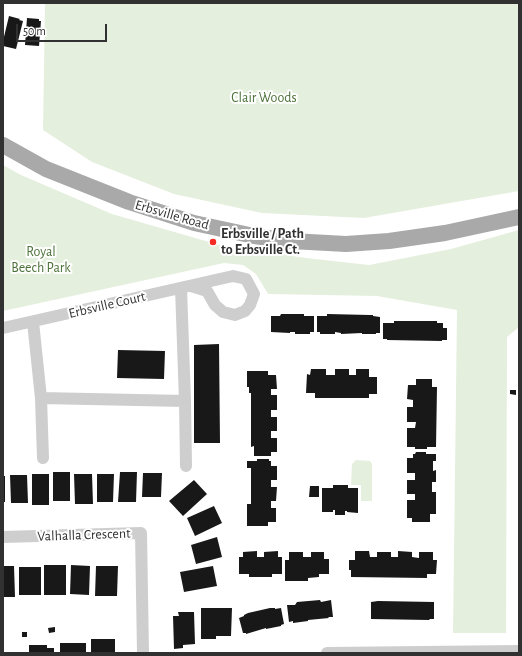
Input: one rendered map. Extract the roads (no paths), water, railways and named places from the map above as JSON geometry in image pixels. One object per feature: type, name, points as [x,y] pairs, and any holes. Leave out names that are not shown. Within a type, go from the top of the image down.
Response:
[{"type":"main road","name":"Erbsville Road","points":[[3,145],[46,169],[129,202],[194,223],[254,236],[291,241],[346,244],[389,241],[445,233],[519,217]]},
{"type":"street","name":"Erbsville Court","points":[[3,328],[233,276],[246,279],[254,294],[250,305],[245,311],[234,315],[223,312],[216,305],[207,291],[186,287]]},
{"type":"street","points":[[186,287],[186,466]]},
{"type":"street","points":[[33,322],[41,398],[43,458]]},
{"type":"street","points":[[41,398],[185,401]]},
{"type":"street","name":"Valhalla Crescent","points":[[3,537],[141,533],[143,653]]},
{"type":"street","points":[[327,653],[519,651]]},
{"type":"place","name":"Erbsville / Path to Erbsville Ct.","points":[[213,242]]},
{"type":"park label","name":"Clair Woods","points":[[264,98]]},
{"type":"park label","name":"Royal Beech Park","points":[[41,260]]}]
